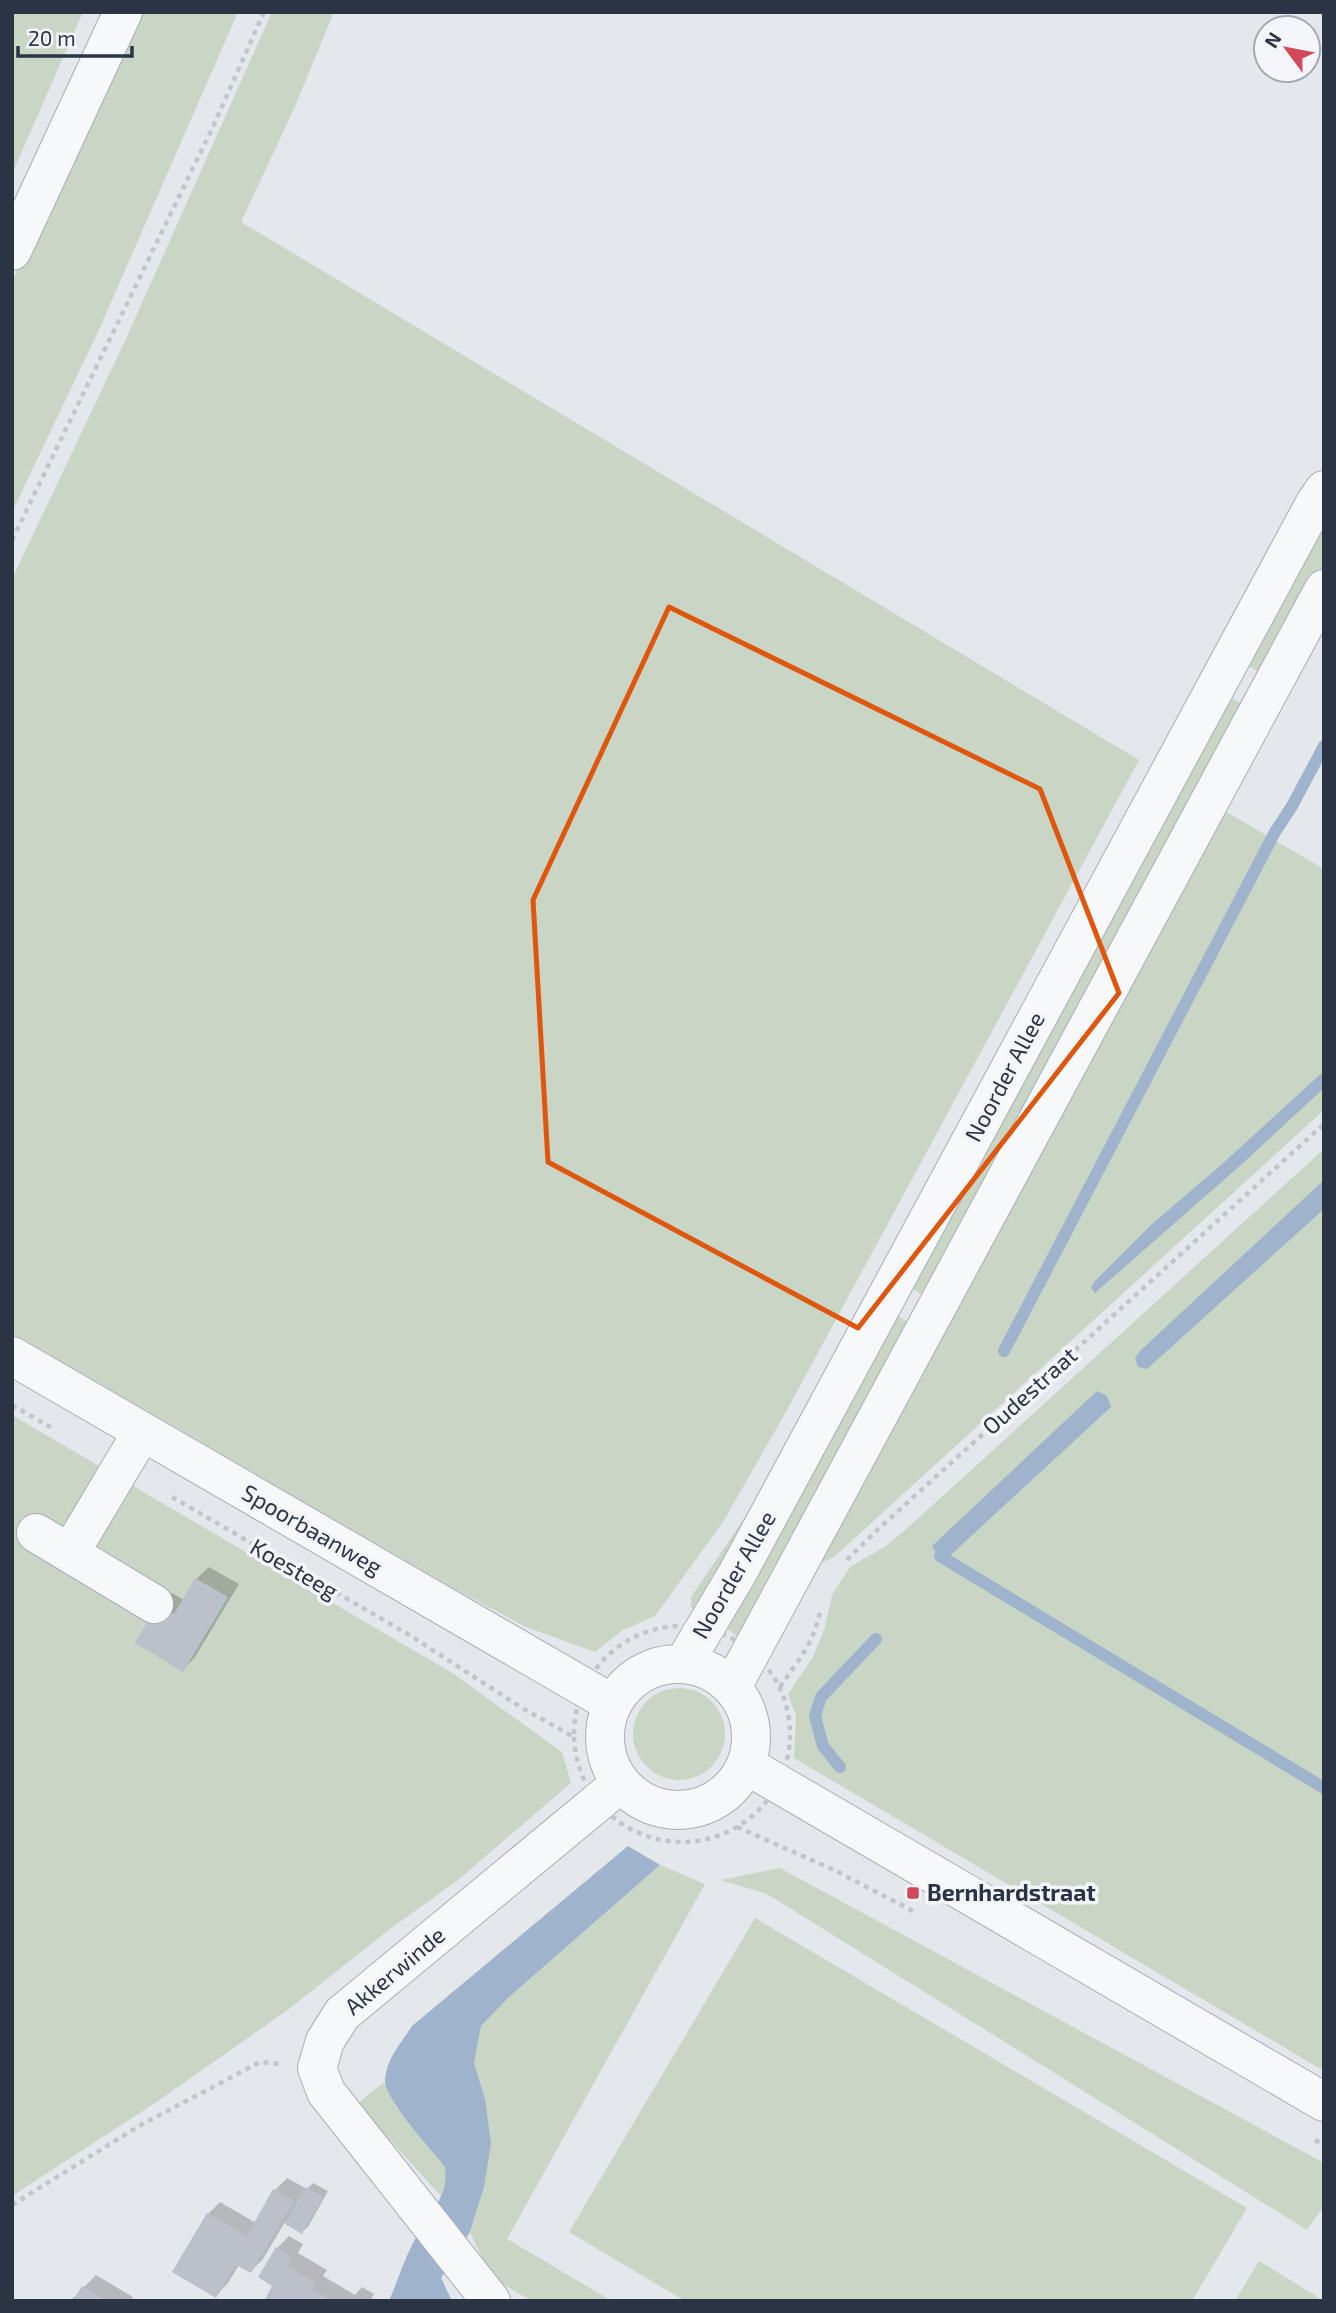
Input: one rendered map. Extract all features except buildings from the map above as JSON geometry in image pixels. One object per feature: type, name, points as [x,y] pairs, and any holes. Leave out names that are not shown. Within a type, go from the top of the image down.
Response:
[{"type":"street","points":[[12,251],[122,12]]},
{"type":"street","name":"Noorder Allee","points":[[684,1663],[737,1574],[1324,490]]},
{"type":"street","points":[[732,1687],[1324,589]]},
{"type":"street","name":"Spoorbaanweg","points":[[12,1356],[613,1704]]},
{"type":"street","points":[[70,1553],[142,1432]]},
{"type":"street","points":[[36,1533],[153,1604]]},
{"type":"street","points":[[684,1663],[715,1674],[732,1687],[744,1704],[751,1724],[751,1745],[746,1765],[734,1784],[717,1799],[696,1808],[673,1810],[651,1806],[632,1794],[610,1793],[604,1738],[607,1718],[613,1704],[631,1681],[651,1669],[684,1663]]},
{"type":"street","points":[[746,1765],[1324,2102]]},
{"type":"street","name":"Akkerwinde","points":[[317,2068],[325,2041],[342,2014],[610,1793]]},
{"type":"street","points":[[317,2068],[326,2092],[491,2301]]},
{"type":"path","points":[[12,540],[212,129],[264,12]]},
{"type":"path","name":"Oudestraat","points":[[841,1567],[875,1532],[1324,1124]]},
{"type":"path","points":[[12,1405],[58,1431]]},
{"type":"path","name":"Koesteeg","points":[[121,1468],[411,1636],[523,1708],[574,1737]]},
{"type":"path","points":[[780,1687],[810,1644],[819,1621],[820,1608]]},
{"type":"path","points":[[610,1793],[617,1820],[639,1833],[665,1841],[694,1842],[716,1837],[736,1827]]},
{"type":"path","points":[[12,2205],[139,2126],[260,2062],[317,2068]]},
{"type":"highlighted area","points":[[669,607],[1040,789],[1119,993],[858,1328],[548,1162],[533,900]]},
{"type":"green space","points":[[12,12],[83,12],[12,174]]},
{"type":"green space","points":[[137,12],[238,12],[98,332],[12,512],[12,281],[93,113]]},
{"type":"green space","points":[[272,12],[334,12],[293,111],[241,222],[1139,760],[787,1410],[723,1522],[655,1616],[623,1630],[595,1652],[526,1627],[453,1588],[12,1334],[12,579],[124,343]]},
{"type":"green space","points":[[1324,510],[1324,568],[1263,674],[1240,662]]},
{"type":"green space","points":[[1225,694],[1247,707],[926,1298],[905,1283]]},
{"type":"green space","points":[[1218,807],[1324,869],[1324,1110],[834,1557],[808,1569]]},
{"type":"green space","points":[[1324,1149],[1324,2071],[794,1758],[796,1716],[788,1694],[813,1657],[825,1627],[832,1595],[850,1567],[886,1546],[913,1523]]},
{"type":"green space","points":[[890,1311],[913,1325],[745,1641],[721,1625]]},
{"type":"green space","points":[[12,1415],[454,1674],[562,1752],[571,1783],[458,1880],[390,1929],[289,2009],[155,2103],[12,2196]]},
{"type":"green space","points":[[770,1480],[698,1613],[691,1607],[691,1597]]},
{"type":"green space","points":[[679,1688],[697,1692],[711,1702],[721,1716],[725,1734],[721,1752],[711,1766],[697,1776],[679,1780],[661,1776],[647,1766],[637,1752],[633,1734],[637,1716],[647,1702],[661,1692]]},
{"type":"green space","points":[[660,1865],[705,1884],[507,2239],[612,2301],[532,2301],[506,2286],[494,2284],[470,2232],[484,2187],[485,2099],[474,2063],[481,2026],[507,1999]]},
{"type":"green space","points":[[780,1868],[1324,2163],[1324,2206],[1307,2230],[767,1894],[721,1880]]},
{"type":"green space","points":[[755,1918],[1247,2208],[1192,2301],[685,2301],[569,2232]]},
{"type":"green space","points":[[384,2082],[395,2105],[445,2167],[447,2178],[441,2196],[357,2104]]},
{"type":"green space","points":[[1259,2261],[1324,2301],[1235,2301]]},
{"type":"water","points":[[1324,1071],[1324,1088],[1095,1293],[1091,1288],[1094,1282],[1152,1224]]},
{"type":"water","points":[[1324,1180],[1324,1209],[1147,1369],[1138,1367],[1135,1358],[1140,1351]]},
{"type":"water","points":[[1097,1391],[1107,1396],[1111,1407],[942,1563],[932,1546]]},
{"type":"water","points":[[628,1846],[660,1865],[507,1999],[481,2026],[474,2063],[485,2099],[491,2144],[484,2187],[470,2232],[441,2278],[452,2301],[389,2301],[412,2245],[440,2198],[446,2178],[445,2167],[400,2111],[386,2088],[386,2071],[392,2057],[412,2026]]},
{"type":"waterway","points":[[1004,1351],[1275,832],[1324,746]]},
{"type":"waterway","points":[[940,1556],[1324,1788]]},
{"type":"waterway","points":[[840,1767],[823,1746],[815,1716],[821,1697],[876,1639]]},
{"type":"place","name":"Bernhardstraat","points":[[913,1893]]}]
